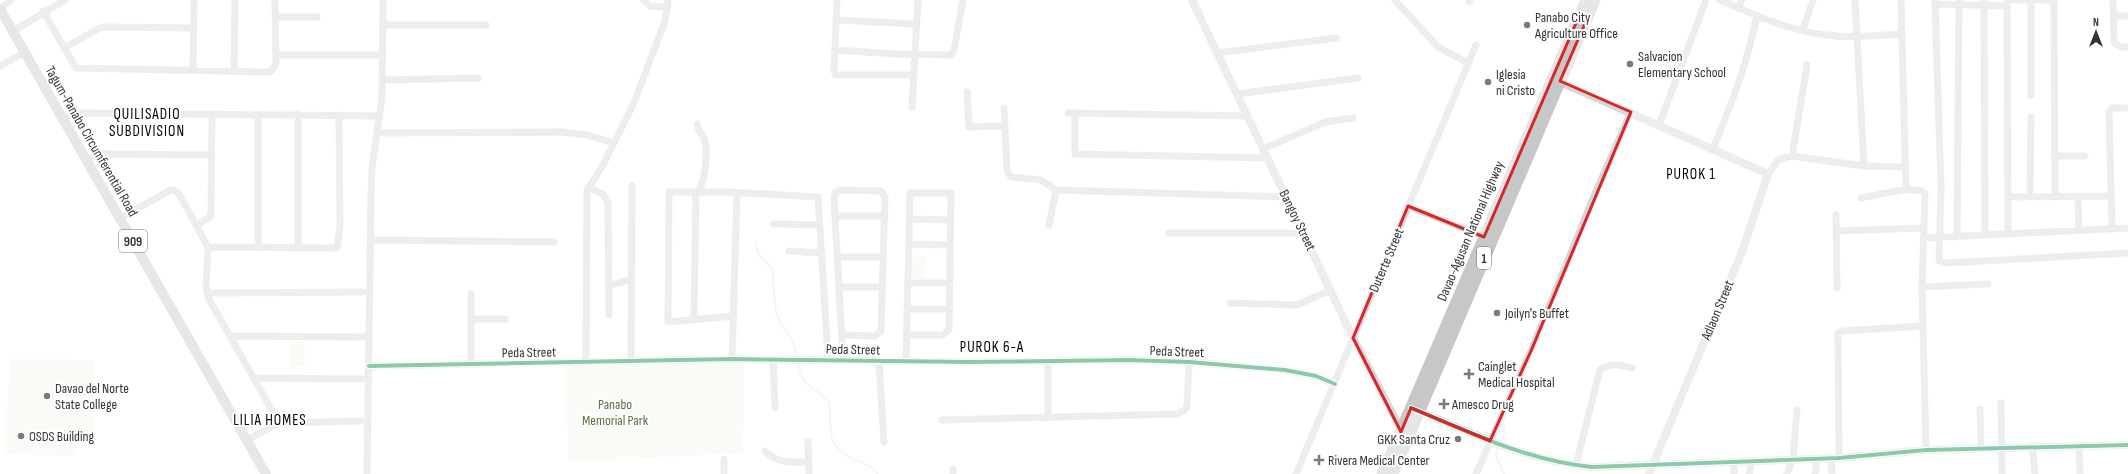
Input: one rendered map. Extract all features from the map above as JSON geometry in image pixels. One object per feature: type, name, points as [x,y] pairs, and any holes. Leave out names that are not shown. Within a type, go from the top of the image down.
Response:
[{"type":"highway","name":"Davao-Agusan National Highway","points":[[1583,17],[1586,0]]},
{"type":"highway","name":"Davao-Agusan National Highway","points":[[1392,474],[1415,409],[1583,17],[1595,0]]},
{"type":"highway","name":"Davao-Agusan National Highway","points":[[1382,474],[1405,434]]},
{"type":"main road","name":"Tagum-Panabo Circumferential Road","points":[[0,9],[266,474]]},
{"type":"street","points":[[0,9],[11,0]]},
{"type":"street","points":[[13,31],[43,11],[65,0]]},
{"type":"street","points":[[194,0],[194,70]]},
{"type":"street","points":[[234,0],[234,72]]},
{"type":"street","points":[[43,11],[74,66],[80,69],[194,70],[234,72],[271,71],[276,64],[276,0]]},
{"type":"street","points":[[367,474],[372,168],[380,116],[382,80],[382,0]]},
{"type":"street","points":[[586,362],[586,249],[588,187],[602,167],[634,103],[665,21],[668,4],[650,6],[644,0]]},
{"type":"street","points":[[837,0],[834,71],[838,75],[914,75]]},
{"type":"street","points":[[912,107],[918,0]]},
{"type":"street","points":[[835,50],[947,56],[953,52],[963,0]]},
{"type":"street","name":"Bangoy Street","points":[[1192,0],[1247,116],[1264,148],[1353,338],[1405,434]]},
{"type":"street","points":[[1395,0],[1438,47],[1468,63]]},
{"type":"street","points":[[1659,125],[1706,0]]},
{"type":"street","points":[[1720,0],[1757,15],[1803,30],[1836,36],[1857,37],[1901,34]]},
{"type":"street","points":[[1738,8],[1742,0]]},
{"type":"street","points":[[1803,30],[1813,0]]},
{"type":"street","points":[[1855,0],[1864,166]]},
{"type":"street","points":[[1901,0],[1906,190]]},
{"type":"street","points":[[2031,0],[2031,95]]},
{"type":"street","points":[[2055,197],[2054,0],[1984,3],[1935,2],[1941,187],[1938,238],[1939,261],[1946,263],[2128,253]]},
{"type":"street","points":[[2113,0],[2114,42],[2120,47],[2128,47]]},
{"type":"street","points":[[1957,237],[1959,2]]},
{"type":"street","points":[[2006,2],[2009,197],[2008,234]]},
{"type":"street","points":[[1984,3],[1985,235]]},
{"type":"street","points":[[1713,149],[1750,52],[1757,15]]},
{"type":"street","points":[[2113,16],[2128,16]]},
{"type":"street","points":[[276,18],[317,17]]},
{"type":"street","points":[[836,20],[916,24]]},
{"type":"street","points":[[382,24],[486,25]]},
{"type":"street","points":[[64,48],[104,27],[193,28]]},
{"type":"street","points":[[1217,53],[1336,38]]},
{"type":"street","name":"Duterte Street","points":[[1296,474],[1476,45]]},
{"type":"street","points":[[0,66],[25,52]]},
{"type":"street","points":[[276,55],[382,55]]},
{"type":"street","points":[[1807,65],[1792,156],[1864,166],[1906,167]]},
{"type":"street","points":[[382,80],[478,78]]},
{"type":"street","points":[[1237,94],[1358,78]]},
{"type":"street","points":[[1556,80],[1768,174]]},
{"type":"street","points":[[967,92],[969,127],[1004,126]]},
{"type":"street","points":[[2112,229],[2109,112],[2115,107],[2128,108]]},
{"type":"street","points":[[1004,108],[1007,170],[1009,176],[1041,180],[1056,190],[1287,197]]},
{"type":"street","points":[[1476,474],[1531,351],[1594,196],[1631,112]]},
{"type":"street","points":[[63,118],[78,113],[380,116]]},
{"type":"street","points":[[1247,116],[1072,113],[1075,154],[1268,158]]},
{"type":"street","points":[[197,225],[210,215],[212,114]]},
{"type":"street","points":[[258,114],[258,248]]},
{"type":"street","points":[[298,114],[298,248]]},
{"type":"street","points":[[208,248],[337,248],[340,226],[340,115]]},
{"type":"street","points":[[2030,197],[2031,117]]},
{"type":"street","points":[[1264,148],[1325,122],[1353,118]]},
{"type":"street","points":[[694,320],[697,192],[704,178],[705,161],[704,139],[697,124]]},
{"type":"street","points":[[377,133],[561,132],[588,134],[613,144]]},
{"type":"street","points":[[86,159],[104,154],[212,155]]},
{"type":"street","name":"Adlaon Street","points":[[1649,474],[1743,249],[1768,174],[1779,159],[1792,156]]},
{"type":"street","points":[[2054,156],[2085,156]]},
{"type":"street","points":[[631,362],[632,185]]},
{"type":"street","points":[[588,187],[600,192],[608,200],[609,315]]},
{"type":"street","points":[[120,218],[174,190],[180,194],[208,248],[207,293],[212,306],[279,423]]},
{"type":"street","points":[[842,335],[875,336],[880,334],[885,216],[885,197],[881,191],[841,190],[835,193],[834,196],[843,360]]},
{"type":"street","points":[[1049,225],[1056,190]]},
{"type":"street","points":[[1861,198],[1906,190],[1920,190],[1925,193],[1922,287],[1926,450]]},
{"type":"street","points":[[733,316],[668,322],[669,192],[729,192],[737,194],[818,197],[828,360]]},
{"type":"street","points":[[906,360],[910,193],[951,193],[949,330],[945,335],[907,335]]},
{"type":"street","points":[[732,359],[737,194]]},
{"type":"street","points":[[2009,197],[2112,196]]},
{"type":"street","points":[[2078,197],[2079,230]]},
{"type":"street","points":[[1408,206],[1488,239]]},
{"type":"street","points":[[1836,215],[1837,288]]},
{"type":"street","points":[[835,216],[885,216]]},
{"type":"street","points":[[910,219],[951,220]]},
{"type":"street","points":[[774,224],[820,225]]},
{"type":"street","points":[[1836,231],[1924,228]]},
{"type":"street","points":[[1924,238],[2128,228]]},
{"type":"street","points":[[1169,233],[1304,233]]},
{"type":"street","points":[[370,240],[554,242]]},
{"type":"street","points":[[909,244],[950,245]]},
{"type":"street","points":[[789,251],[822,253]]},
{"type":"street","points":[[838,257],[883,257]]},
{"type":"street","points":[[609,286],[631,279]]},
{"type":"street","points":[[908,283],[950,283]]},
{"type":"street","points":[[1922,287],[1988,284]]},
{"type":"street","points":[[839,288],[882,287]]},
{"type":"street","points":[[1230,303],[1297,305],[1331,290]]},
{"type":"street","points":[[207,293],[363,292]]},
{"type":"street","points":[[471,294],[471,363]]},
{"type":"street","points":[[907,309],[949,309]]},
{"type":"street","points":[[471,319],[505,319]]},
{"type":"street","points":[[1832,474],[1835,458],[1838,333],[1843,331],[1923,326]]},
{"type":"street","points":[[230,336],[363,337]]},
{"type":"street","name":"Peda Street","points":[[368,366],[732,359],[1189,362],[1285,370],[1316,376],[1335,384]]},
{"type":"street","points":[[773,359],[775,408]]},
{"type":"street","points":[[879,360],[884,442]]},
{"type":"street","points":[[1048,361],[1048,418]]},
{"type":"street","points":[[942,420],[1169,415],[1182,413],[1187,406],[1189,362]]},
{"type":"street","points":[[1576,465],[1600,370],[1606,366],[1616,364],[1632,368]]},
{"type":"street","points":[[254,378],[362,379]]},
{"type":"street","points":[[2002,403],[2002,474]]},
{"type":"street","points":[[1415,409],[1490,441],[1533,455],[1576,465],[1652,465],[1817,459],[1926,450],[2032,446],[2128,445]]},
{"type":"street","points":[[1980,409],[1981,448]]},
{"type":"street","points":[[1787,474],[1793,459],[1797,410]]},
{"type":"street","points":[[247,440],[279,423],[361,422]]},
{"type":"street","points":[[808,442],[809,474]]},
{"type":"street","points":[[2079,445],[2080,474]]},
{"type":"street","points":[[2032,446],[2035,474]]},
{"type":"street","points":[[765,451],[771,457],[781,461],[808,462]]},
{"type":"street","points":[[724,459],[724,474]]},
{"type":"street","points":[[1815,474],[1817,459]]},
{"type":"street","points":[[1749,474],[1752,461]]},
{"type":"street","points":[[1734,462],[1734,474]]},
{"type":"highlighted area","points":[[1579,16],[1587,19],[1560,81],[1631,112],[1531,351],[1490,441],[1411,408],[1401,432],[1353,338],[1408,206],[1484,237]]},
{"type":"green space","points":[[913,257],[925,257],[924,279],[912,279]]},
{"type":"green space","points":[[289,341],[304,341],[305,366],[290,367]]},
{"type":"green space","name":"Davao del Norte State College","points":[[10,359],[95,360],[94,432],[76,432],[75,456],[5,454]]},
{"type":"green space","name":"Panabo Memorial Park","points":[[744,361],[743,453],[569,462],[565,365]]},
{"type":"waterway","points":[[755,242],[759,255],[772,268],[776,312],[779,320],[792,341],[797,356]]},
{"type":"waterway","points":[[798,364],[804,381],[829,401],[832,437],[837,448],[849,457],[868,465],[877,474]]},
{"type":"waterway","points":[[1501,441],[1504,436],[1504,426]]},
{"type":"waterway","points":[[1497,448],[1496,456],[1504,474]]},
{"type":"cycle path","points":[[369,366],[732,359],[970,362],[1129,360],[1189,362],[1285,370],[1316,376],[1335,384]]},
{"type":"cycle path","points":[[1411,408],[1477,436],[1522,452],[1568,464],[1592,467],[1839,458],[1926,450],[2128,445]]},
{"type":"place","name":"Panabo City Agriculture Office","points":[[1527,25]]},
{"type":"place","name":"Salvacion Elementary School","points":[[1630,64]]},
{"type":"place","name":"Iglesia ni Cristo","points":[[1488,82]]},
{"type":"place","name":"Joilyn's Buffet","points":[[1497,313]]},
{"type":"place","name":"Cainglet Medical Hospital","points":[[1469,374]]},
{"type":"place","name":"Davao del Norte State College","points":[[47,396]]},
{"type":"place","name":"Amesco Drug","points":[[1444,404]]},
{"type":"place","name":"OSDS Building","points":[[21,436]]},
{"type":"place","name":"GKK Santa Cruz","points":[[1458,439]]},
{"type":"place","name":"Rivera Medical Center","points":[[1319,460]]},
{"type":"district","name":"QUILISADIO SUBDIVISION","points":[[147,122]]},
{"type":"district","name":"PUROK 1","points":[[1691,174]]},
{"type":"district","name":"PUROK 6-A","points":[[992,347]]},
{"type":"district","name":"LILIA HOMES","points":[[270,420]]}]
